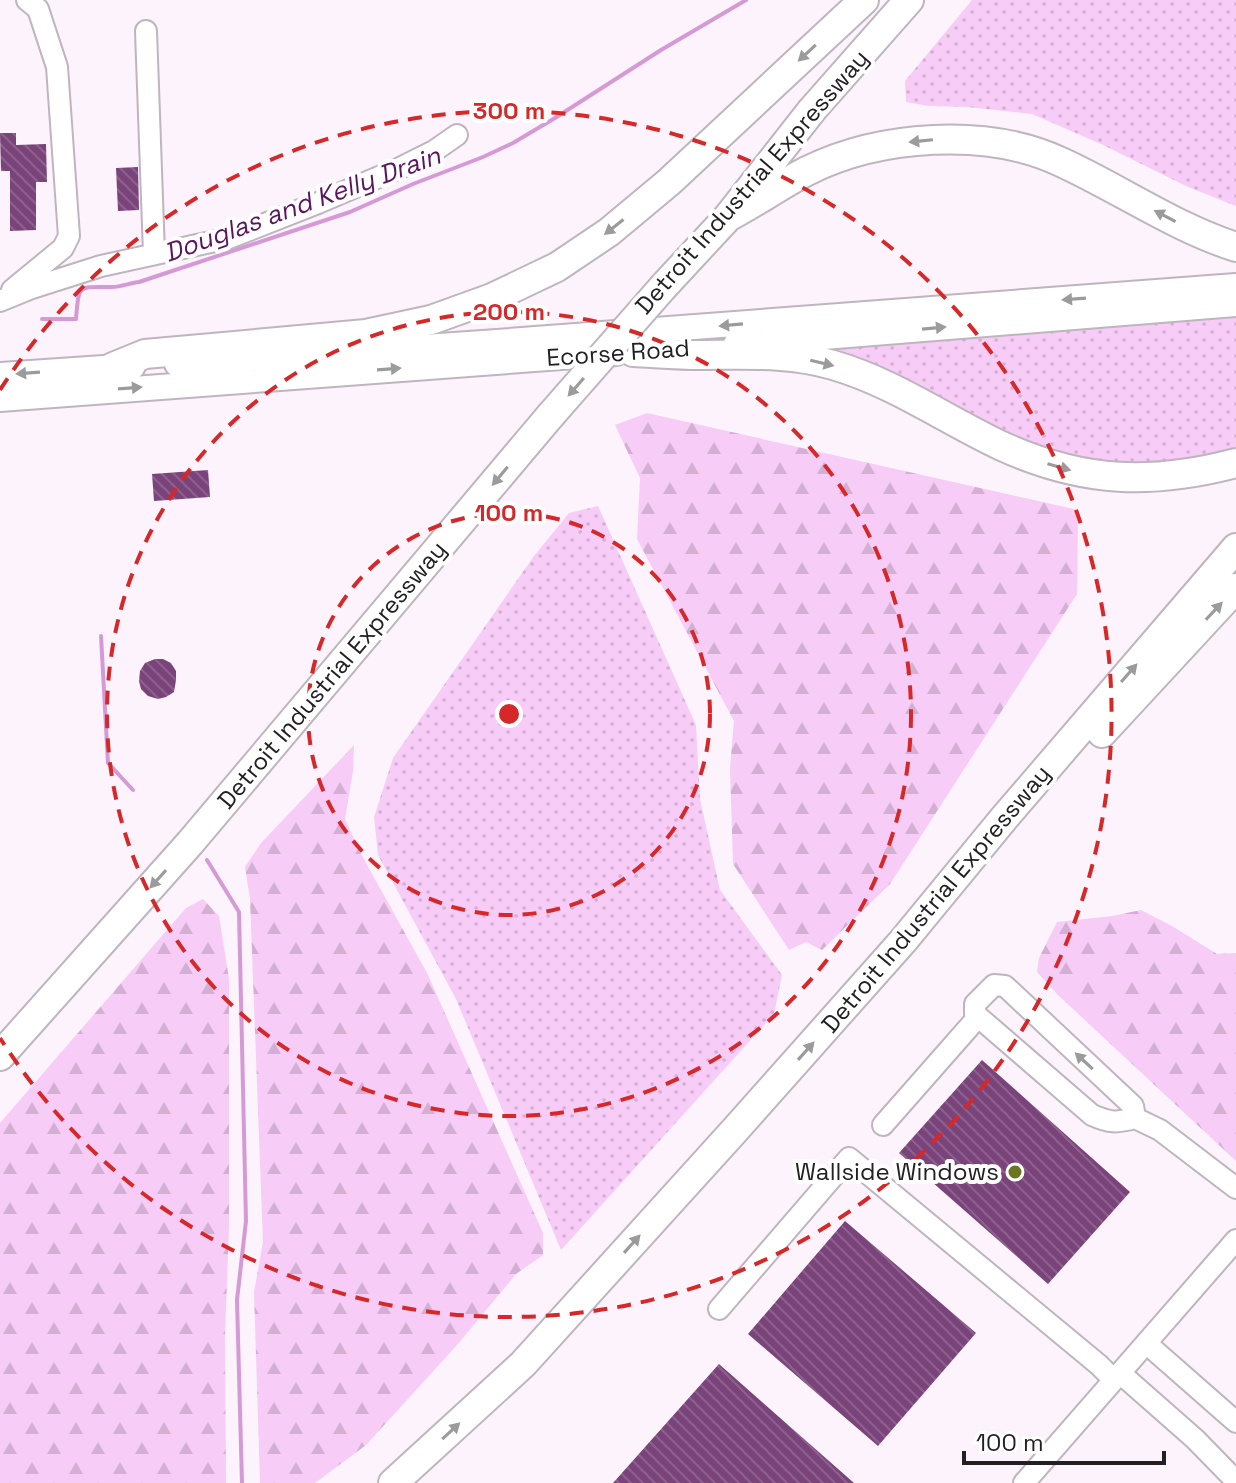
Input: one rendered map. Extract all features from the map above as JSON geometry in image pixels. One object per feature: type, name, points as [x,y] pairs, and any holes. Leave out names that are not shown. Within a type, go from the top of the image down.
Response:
[{"type":"highway","points":[[113,367],[145,354],[366,334],[431,320],[505,292],[557,267],[609,232],[669,182],[864,0]]},
{"type":"highway","name":"Detroit Industrial Expressway","points":[[0,1056],[190,843],[550,416],[728,217],[812,110],[909,0]]},
{"type":"highway","points":[[728,217],[808,171],[847,155],[887,144],[933,139],[981,141],[1021,148],[1059,160],[1176,222],[1236,247]]},
{"type":"highway","points":[[633,352],[791,356],[829,364],[880,382],[1002,446],[1078,472],[1116,478],[1160,478],[1200,473],[1236,463]]},
{"type":"highway","name":"Detroit Industrial Expressway","points":[[393,1483],[523,1364],[735,1130],[903,941],[1236,548]]},
{"type":"highway","points":[[1005,817],[1061,778],[1236,588]]},
{"type":"main road","name":"Ecorse Road","points":[[0,375],[239,361],[1236,286]]},
{"type":"main road","name":"Ecorse Road","points":[[0,399],[1236,304]]},
{"type":"street","points":[[0,301],[63,248],[69,236],[57,67],[38,9],[27,0]]},
{"type":"street","points":[[146,31],[154,254]]},
{"type":"street","points":[[0,301],[87,270],[229,238],[318,203],[434,151],[457,135]]},
{"type":"street","points":[[1135,1118],[1133,1106],[1005,986],[994,985],[975,1004],[978,1017],[1092,1115],[1117,1122],[1135,1118],[1160,1130],[1236,1188]]},
{"type":"street","points":[[883,1125],[978,1017]]},
{"type":"street","points":[[719,1309],[849,1158],[1099,1365],[1195,1439],[1236,1481]]},
{"type":"street","points":[[1024,1483],[1236,1240]]},
{"type":"street","points":[[1146,1343],[1236,1422]]},
{"type":"green space","points":[[972,0],[1236,0],[1236,206],[1032,114],[906,102],[905,81]]},
{"type":"green space","points":[[1236,312],[1236,452],[1154,468],[1052,455],[818,346]]},
{"type":"green space","points":[[647,413],[1078,510],[1077,594],[890,884],[822,950],[806,942],[789,950],[733,864],[730,768],[734,721],[637,539],[640,478],[615,425]]},
{"type":"green space","points":[[598,506],[696,725],[700,799],[720,890],[782,975],[774,1014],[561,1250],[456,999],[378,855],[374,817],[393,758],[534,556],[569,513]]},
{"type":"green space","points":[[354,745],[345,819],[427,973],[543,1233],[543,1255],[516,1274],[457,1345],[366,1445],[315,1483],[260,1483],[254,1292],[263,1242],[250,899],[245,867],[261,843]]},
{"type":"green space","points":[[203,899],[219,916],[229,979],[226,1483],[0,1483],[0,1123],[186,908]]},
{"type":"green space","points":[[1141,910],[1217,954],[1236,953],[1236,1161],[1037,972],[1039,958],[1057,922]]},
{"type":"building","points":[[0,133],[16,133],[16,145],[46,144],[47,182],[36,182],[36,230],[10,231],[10,171],[1,171]]},
{"type":"building","points":[[138,167],[139,210],[118,211],[116,168]]},
{"type":"building","points":[[208,470],[210,497],[154,501],[152,474]]},
{"type":"building","points":[[155,659],[171,663],[176,671],[174,692],[158,699],[148,696],[141,689],[139,681],[145,663]]},
{"type":"building","name":"Wallside Windows","points":[[982,1060],[1130,1192],[1048,1284],[899,1153]]},
{"type":"building","points":[[845,1221],[976,1333],[878,1446],[748,1334]]},
{"type":"building","points":[[719,1364],[854,1483],[613,1483]]},
{"type":"waterway","name":"Douglas and Kelly Drain","points":[[42,319],[76,319],[78,299],[86,288],[139,282],[350,212],[483,157],[555,118],[746,0]]},
{"type":"waterway","points":[[101,636],[108,763],[133,790]]},
{"type":"waterway","points":[[207,860],[239,912],[246,1221],[237,1300],[242,1483]]},
{"type":"place","name":"Wallside Windows","points":[[1015,1172]]}]
